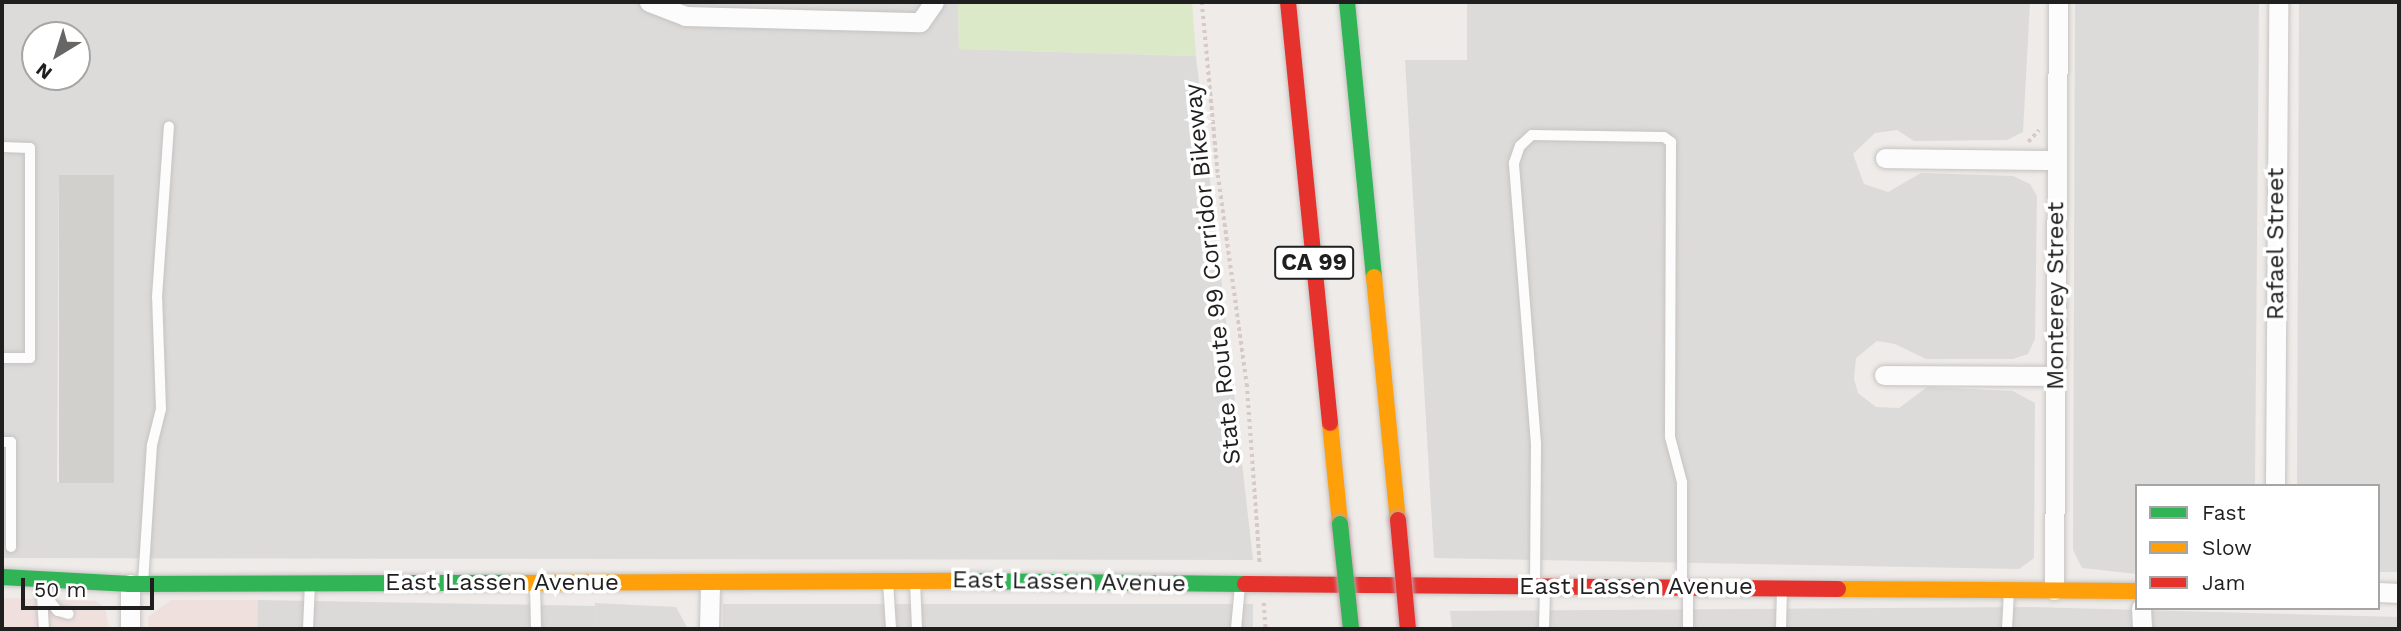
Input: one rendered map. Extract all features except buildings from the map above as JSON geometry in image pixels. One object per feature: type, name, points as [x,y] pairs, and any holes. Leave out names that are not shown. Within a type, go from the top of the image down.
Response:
[{"type":"main road","name":"CA 99","points":[[1288,2],[1351,629]]},
{"type":"main road","name":"CA 99","points":[[1347,2],[1408,629]]},
{"type":"main road","name":"East Lassen Avenue","points":[[2,577],[42,586],[915,581],[2135,591]]},
{"type":"street","points":[[649,2],[685,16],[920,22],[934,2]]},
{"type":"street","name":"Monterey Street","points":[[2054,590],[2058,2]]},
{"type":"street","name":"Rafael Street","points":[[2275,484],[2278,2]]},
{"type":"street","points":[[1885,158],[2057,160]]},
{"type":"street","points":[[1884,375],[2055,376]]},
{"type":"street","points":[[130,629],[136,584]]},
{"type":"street","points":[[709,629],[710,584]]},
{"type":"street","points":[[2380,592],[2399,593]]},
{"type":"street","points":[[2141,610],[2142,629]]},
{"type":"lane","points":[[136,584],[152,445],[160,410],[157,297],[169,126]]},
{"type":"lane","points":[[1544,629],[1540,587],[1536,444],[1514,163],[1520,146],[1532,135],[1664,137],[1671,142],[1670,437],[1682,482],[1688,629]]},
{"type":"lane","points":[[2,147],[30,148],[30,358],[2,358]]},
{"type":"lane","points":[[2,442],[11,442],[11,547]]},
{"type":"lane","points":[[915,581],[917,629]]},
{"type":"lane","points":[[888,582],[891,629]]},
{"type":"lane","points":[[308,629],[310,583]]},
{"type":"lane","points":[[534,583],[536,629]]},
{"type":"lane","points":[[1236,629],[1240,584]]},
{"type":"lane","points":[[42,586],[59,616],[69,614]]},
{"type":"lane","points":[[42,586],[44,629]]},
{"type":"lane","points":[[1781,629],[1782,588]]},
{"type":"lane","points":[[2007,629],[2009,590]]},
{"type":"path","name":"State Route 99 Corridor Bikeway","points":[[1202,2],[1218,175],[1247,384],[1264,585]]},
{"type":"path","points":[[2022,144],[2033,138],[2040,125]]},
{"type":"shaded area","points":[[2,2],[958,2],[959,49],[1196,56],[1253,560],[2,558]],"holes":[[[59,175],[114,176],[109,482],[57,482]]]},
{"type":"shaded area","points":[[1467,2],[2030,2],[2023,132],[2007,140],[1914,141],[1897,130],[1875,133],[1853,154],[1864,184],[1888,192],[1921,173],[2013,176],[2030,184],[2037,196],[2035,339],[2028,354],[2013,359],[1926,359],[1895,344],[1877,341],[1856,358],[1854,379],[1858,393],[1876,407],[1899,408],[1927,387],[2013,391],[2035,403],[2034,558],[2019,569],[1434,558],[1405,60],[1467,60]]},
{"type":"shaded area","points":[[2075,2],[2259,2],[2255,484],[2135,484],[2135,574],[2082,568],[2073,550]]},
{"type":"shaded area","points":[[2299,2],[2399,2],[2399,572],[2380,572],[2380,484],[2297,484]]},
{"type":"shaded area","points":[[2,598],[96,601],[105,608],[109,629],[2,629]]},
{"type":"shaded area","points":[[171,600],[258,600],[258,629],[148,629],[148,617]]},
{"type":"shaded area","points":[[258,600],[595,606],[595,629],[257,629]]},
{"type":"shaded area","points":[[595,603],[676,607],[688,629],[594,629]]},
{"type":"shaded area","points":[[723,604],[1253,604],[1253,629],[723,629]]},
{"type":"shaded area","points":[[2028,607],[2399,617],[2399,629],[1452,629],[1450,611]]},
{"type":"green space","points":[[958,2],[1192,2],[1196,56],[959,49]]},
{"type":"traffic: fast","points":[[1347,2],[1374,277]]},
{"type":"traffic: fast","points":[[1340,524],[1351,629]]},
{"type":"traffic: fast","points":[[2,577],[130,584],[507,583]]},
{"type":"traffic: fast","points":[[957,581],[1245,584]]},
{"type":"traffic: slow","points":[[1374,277],[1398,520]]},
{"type":"traffic: slow","points":[[1330,423],[1340,524]]},
{"type":"traffic: slow","points":[[507,583],[957,581]]},
{"type":"traffic: slow","points":[[1838,589],[2135,591]]},
{"type":"traffic: jam","points":[[1288,2],[1330,423]]},
{"type":"traffic: jam","points":[[1398,520],[1408,629]]},
{"type":"traffic: jam","points":[[1245,584],[1838,589]]}]
